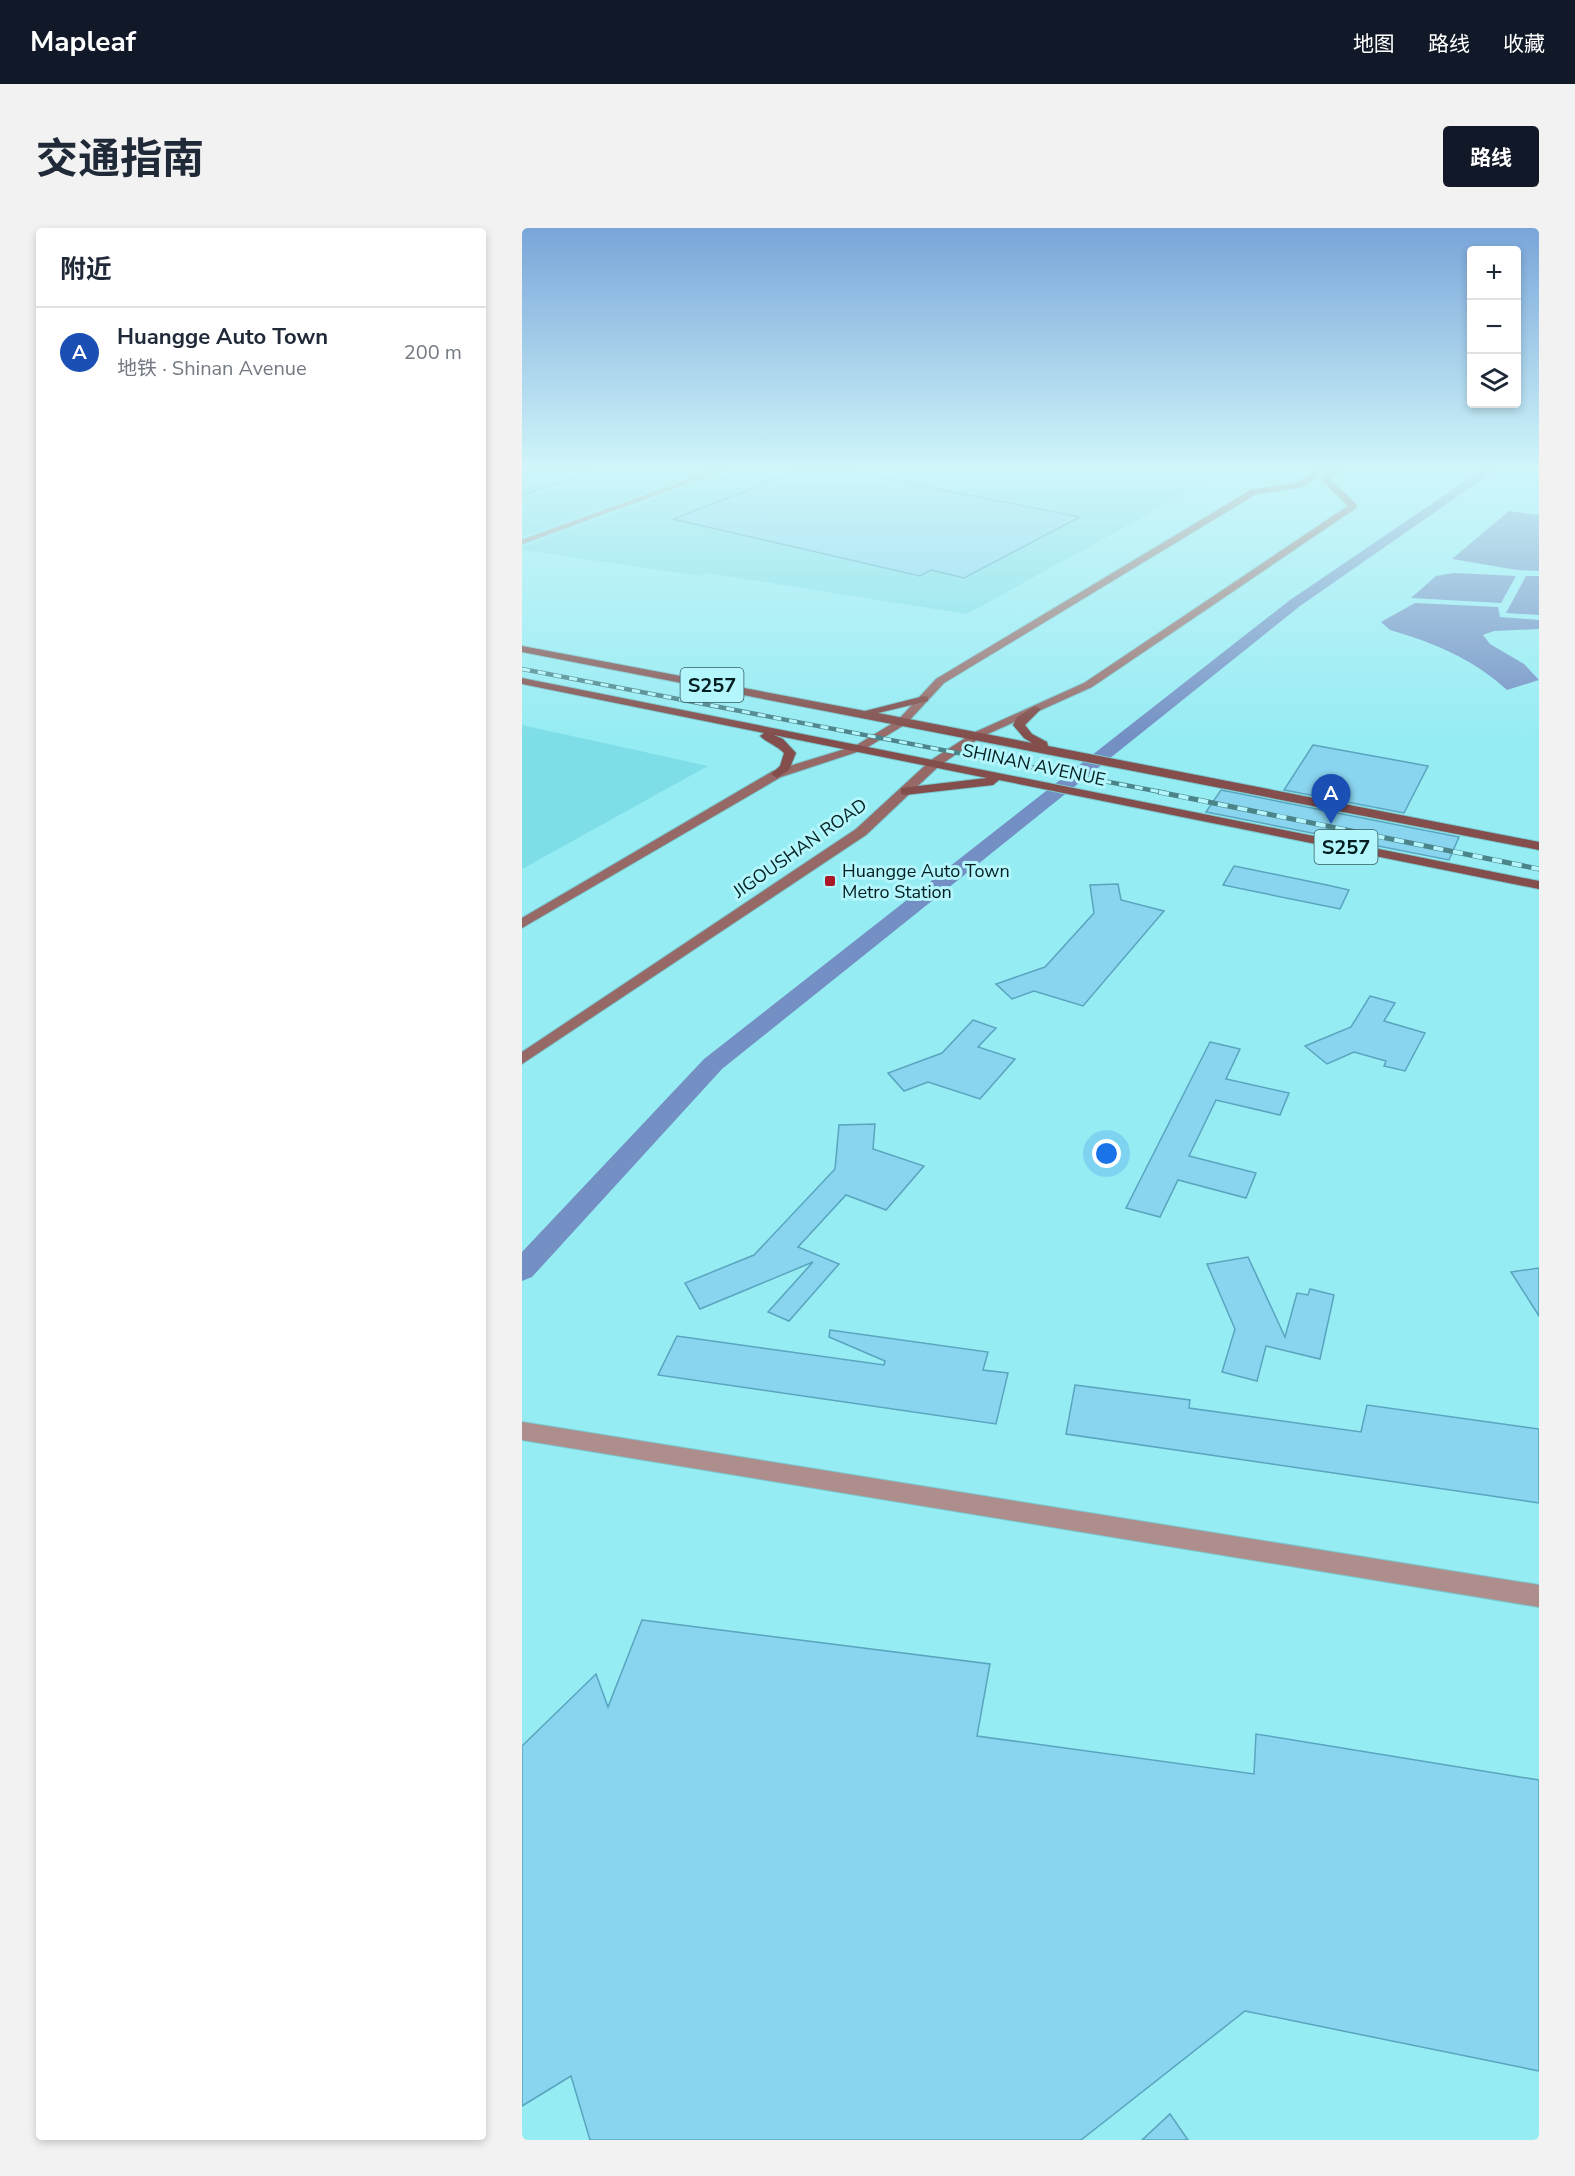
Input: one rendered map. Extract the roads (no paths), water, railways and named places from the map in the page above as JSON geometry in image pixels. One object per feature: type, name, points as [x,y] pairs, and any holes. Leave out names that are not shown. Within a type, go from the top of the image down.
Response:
[{"type":"main road","points":[[522,924],[777,774],[859,748],[902,722],[940,681],[1144,558]]},
{"type":"main road","name":"JIGOUSHAN ROAD","points":[[522,1059],[861,832],[935,763],[977,735],[1088,685],[1276,558]]},
{"type":"main road","name":"SHINAN AVENUE","points":[[522,649],[977,735],[1539,846]]},
{"type":"main road","name":"SHINAN AVENUE","points":[[522,681],[1539,885]]},
{"type":"main road","points":[[848,711],[880,710],[924,699]]},
{"type":"main road","points":[[1035,709],[1020,719],[1022,731],[1041,743],[1071,755]]},
{"type":"main road","points":[[736,725],[779,741],[786,747],[790,753],[790,760],[777,774]]},
{"type":"main road","points":[[905,791],[955,783],[1001,781],[1038,784]]},
{"type":"street","points":[[522,1431],[1539,1596]]},
{"type":"waterway","points":[[522,1270],[713,1064],[1295,603],[1360,558]]},
{"type":"railway","points":[[522,669],[1166,793]]},
{"type":"railway","points":[[1159,792],[1539,869]]},
{"type":"place","name":"Huangge Auto Town","points":[[1331,824]]},
{"type":"place","name":"Huangge Auto Town Metro Station","points":[[830,881]]}]
